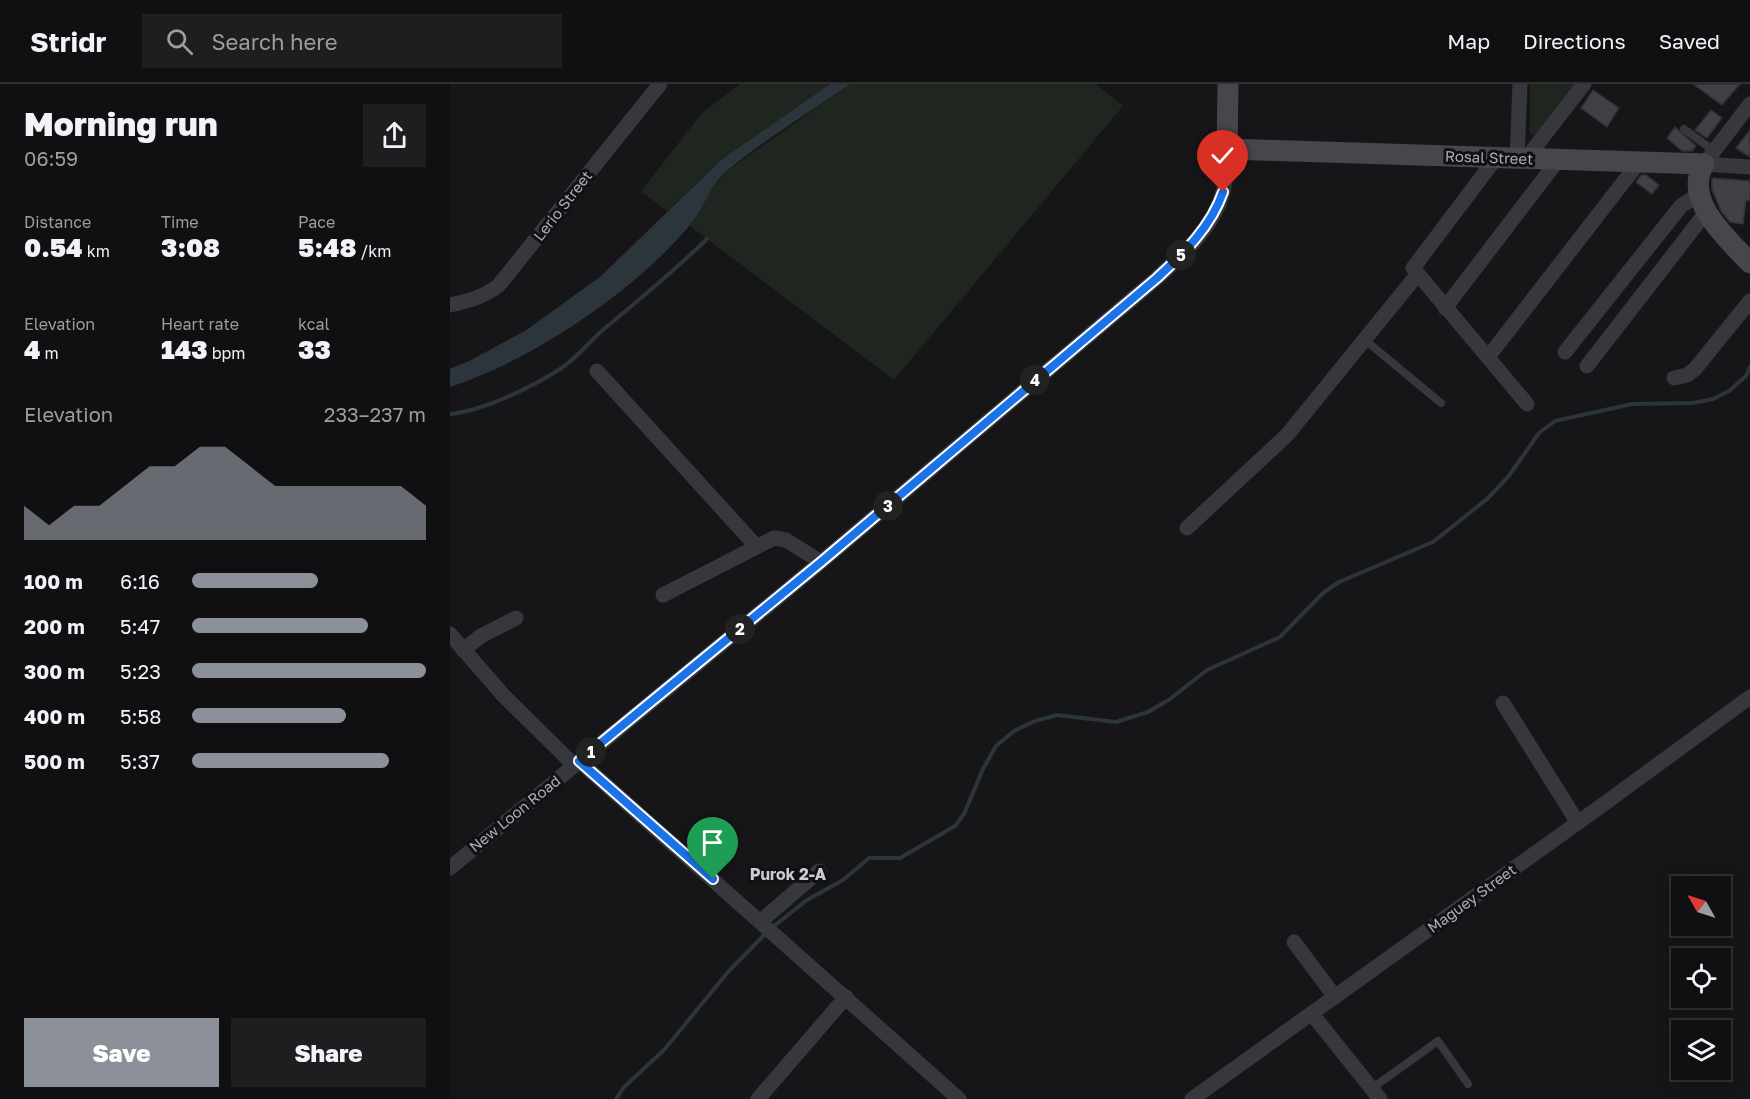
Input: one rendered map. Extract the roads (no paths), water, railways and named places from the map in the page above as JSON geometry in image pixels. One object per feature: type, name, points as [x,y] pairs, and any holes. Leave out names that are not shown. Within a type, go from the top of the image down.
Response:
[{"type":"street","name":"Lerio Street","points":[[450,305],[490,293],[499,285],[660,84]]},
{"type":"street","points":[[1227,149],[1228,84]]},
{"type":"street","points":[[1520,84],[1522,159]]},
{"type":"street","points":[[1522,159],[1584,84]]},
{"type":"street","points":[[1750,104],[1709,158],[1699,177],[1703,203],[1750,263]]},
{"type":"street","name":"Rosal Street","points":[[1227,149],[1640,162],[1709,158],[1750,167]]},
{"type":"street","name":"New Loon Road","points":[[450,868],[821,562],[1174,262],[1208,223],[1218,205],[1223,192],[1227,149]]},
{"type":"street","points":[[1496,158],[1413,267],[1527,404]]},
{"type":"street","points":[[1445,308],[1558,160]]},
{"type":"street","points":[[1488,357],[1640,162]]},
{"type":"street","points":[[1565,352],[1681,206],[1703,203]]},
{"type":"street","points":[[1587,366],[1703,203]]},
{"type":"street","points":[[1187,528],[1287,435],[1417,274]]},
{"type":"street","points":[[1674,378],[1687,375],[1695,369],[1750,301]]},
{"type":"street","points":[[597,371],[756,546]]},
{"type":"street","points":[[663,595],[767,540],[780,538],[821,562]]},
{"type":"street","points":[[463,650],[481,636],[516,618]]},
{"type":"street","points":[[450,634],[511,703],[959,1099]]},
{"type":"street","name":"Maguey Street","points":[[1192,1099],[1750,697]]},
{"type":"street","points":[[1503,703],[1578,823]]},
{"type":"street","points":[[760,921],[819,871]]},
{"type":"street","points":[[1294,942],[1335,997]]},
{"type":"street","points":[[758,1099],[846,997]]},
{"type":"street","points":[[1312,1014],[1375,1094]]},
{"type":"lane","points":[[1684,129],[1709,158]]},
{"type":"lane","points":[[1365,340],[1441,403]]},
{"type":"lane","points":[[1375,1094],[1438,1041],[1468,1083]]},
{"type":"waterway","points":[[450,414],[477,408],[507,397],[560,369],[707,239]]},
{"type":"waterway","points":[[774,926],[807,900],[843,880],[869,858],[900,858],[955,826],[964,814],[983,769],[996,746],[1014,731],[1035,721],[1057,715],[1116,722],[1148,712],[1170,699],[1207,670],[1280,637],[1323,593],[1339,582],[1433,542],[1487,499],[1508,477],[1539,433],[1555,421],[1632,404],[1693,403],[1713,399],[1729,391],[1746,376],[1750,367]]},
{"type":"waterway","points":[[616,1099],[624,1087],[664,1050],[728,972],[765,934]]},
{"type":"district","name":"Purok 2-A","points":[[788,874]]}]
